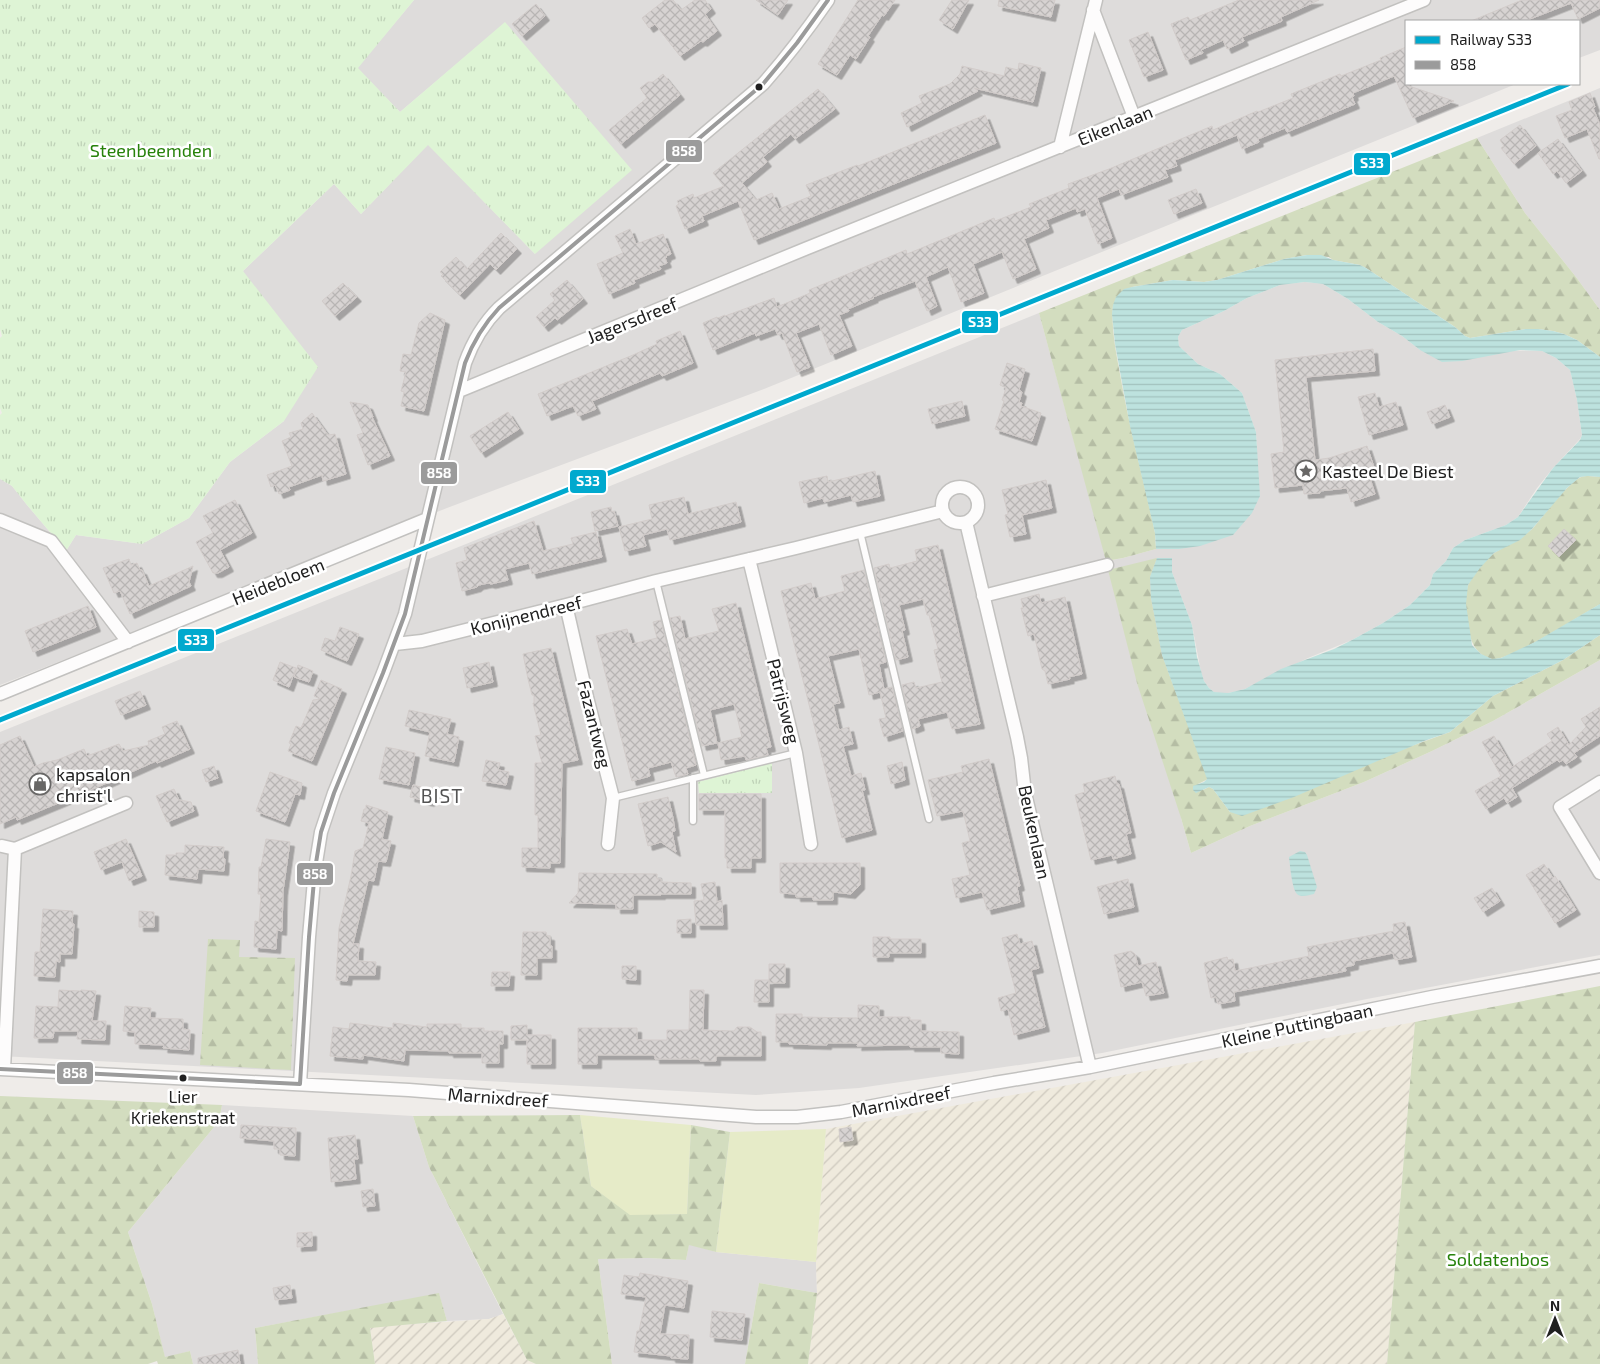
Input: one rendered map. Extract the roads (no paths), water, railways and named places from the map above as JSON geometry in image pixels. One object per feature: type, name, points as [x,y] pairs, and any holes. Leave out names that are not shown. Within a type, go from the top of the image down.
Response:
[{"type":"street","points":[[300,1084],[309,937],[317,850],[331,801],[395,644],[405,614],[465,363],[472,345],[482,327],[499,308],[763,84],[798,43],[828,0]]},
{"type":"street","name":"Eikenlaan","points":[[805,249],[1424,0]]},
{"type":"street","points":[[1094,5],[1134,117]]},
{"type":"street","points":[[1060,147],[1094,5]]},
{"type":"street","name":"Jagersdreef","points":[[459,391],[805,249]]},
{"type":"street","points":[[954,487],[966,487],[975,494],[979,505],[975,516],[966,522],[954,522],[948,519],[943,511],[942,505],[945,494],[954,487]]},
{"type":"street","points":[[860,532],[943,511]]},
{"type":"street","name":"Heidebloem","points":[[0,694],[427,519]]},
{"type":"street","points":[[0,520],[51,541],[128,642]]},
{"type":"street","name":"Beukenlaan","points":[[966,522],[1020,751],[1025,793],[1090,1068]]},
{"type":"street","name":"Konijnendreef","points":[[395,644],[422,641],[656,581],[860,532]]},
{"type":"street","name":"Patrijsweg","points":[[749,559],[796,753],[811,844]]},
{"type":"street","points":[[983,596],[1108,565]]},
{"type":"street","name":"Fazantweg","points":[[566,605],[613,798],[608,844]]},
{"type":"street","points":[[1600,782],[1560,807],[1600,873]]},
{"type":"street","points":[[2,846],[15,849],[126,803]]},
{"type":"street","points":[[2,1069],[15,849]]},
{"type":"street","name":"Kleine Puttingbaan","points":[[994,1083],[1090,1068],[1432,997],[1600,966]]},
{"type":"street","name":"Marnixdreef","points":[[2,1069],[429,1092],[774,1118],[806,1117],[841,1112],[994,1083]]},
{"type":"lane","points":[[860,532],[929,819]]},
{"type":"lane","points":[[656,581],[704,775]]},
{"type":"lane","points":[[613,798],[796,753]]},
{"type":"lane","points":[[693,778],[693,821]]},
{"type":"water","points":[[1307,255],[1321,255],[1366,268],[1470,338],[1526,329],[1553,331],[1577,340],[1600,357],[1600,477],[1580,477],[1567,488],[1532,529],[1520,540],[1494,553],[1468,585],[1466,604],[1472,645],[1481,654],[1492,659],[1501,658],[1535,642],[1600,604],[1600,635],[1563,660],[1493,696],[1450,732],[1424,741],[1294,797],[1242,816],[1230,812],[1213,789],[1209,787],[1196,793],[1193,790],[1193,786],[1207,779],[1162,655],[1151,598],[1150,577],[1157,558],[1172,558],[1172,572],[1192,625],[1197,657],[1204,681],[1214,692],[1228,693],[1245,689],[1281,669],[1334,649],[1352,640],[1410,605],[1430,585],[1433,574],[1446,561],[1453,548],[1465,540],[1506,525],[1518,517],[1553,468],[1580,440],[1582,435],[1570,370],[1556,358],[1542,351],[1520,350],[1462,361],[1442,362],[1420,350],[1348,299],[1323,284],[1305,282],[1280,285],[1247,298],[1224,311],[1182,330],[1178,337],[1179,346],[1198,364],[1220,374],[1242,393],[1256,432],[1260,496],[1252,513],[1233,535],[1200,546],[1179,549],[1156,549],[1155,533],[1130,426],[1115,344],[1112,314],[1116,297],[1124,289],[1132,287],[1173,280],[1204,282],[1217,280],[1284,259]]},
{"type":"water","points":[[1300,851],[1305,852],[1307,855],[1317,887],[1314,894],[1305,896],[1297,894],[1295,891],[1289,857]]},
{"type":"rail line","name":"S33","points":[[0,720],[1566,85]]},
{"type":"place","name":"Kasteel De Biest","points":[[1306,471]]},
{"type":"place","name":"kapsalon christ'l","points":[[40,784]]},
{"type":"place","name":"Lier Kriekenstraat","points":[[183,1078]]},
{"type":"district","name":"BIST","points":[[442,795]]},
{"type":"park label","name":"Steenbeemden","points":[[151,150]]},
{"type":"park label","name":"Soldatenbos","points":[[1498,1259]]}]
